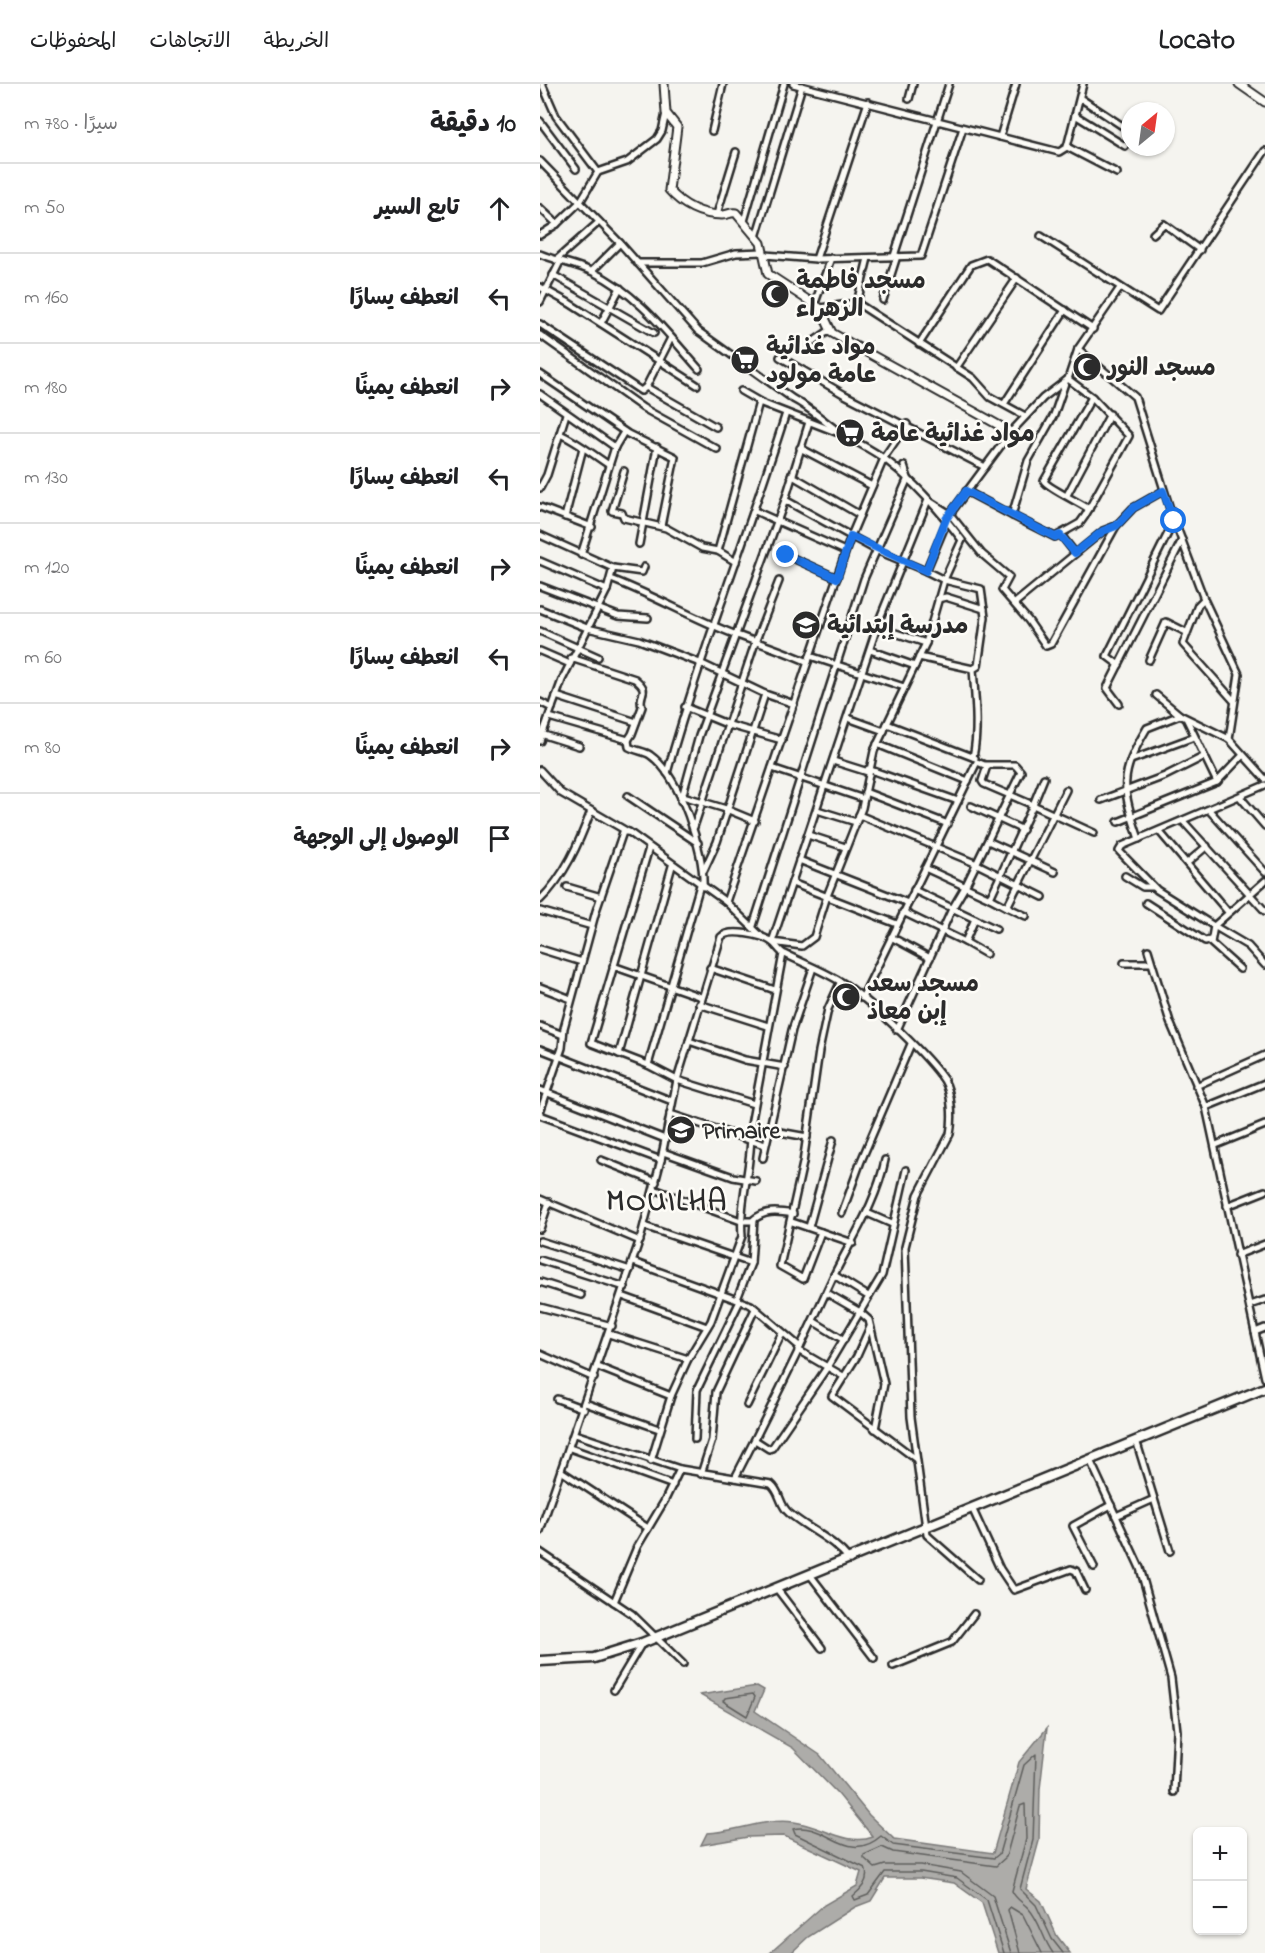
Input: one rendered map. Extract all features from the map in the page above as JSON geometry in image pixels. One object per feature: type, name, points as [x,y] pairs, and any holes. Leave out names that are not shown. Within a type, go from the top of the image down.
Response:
[{"type":"main road","points":[[540,1660],[594,1658],[658,1637],[973,1510],[1265,1388]]},
{"type":"street","points":[[542,84],[556,116],[598,172]]},
{"type":"street","points":[[540,235],[557,224],[580,202],[598,172],[627,162],[645,149],[662,131],[666,113],[664,84]]},
{"type":"street","points":[[712,131],[723,84]]},
{"type":"street","points":[[744,221],[784,84]]},
{"type":"street","points":[[793,84],[1059,152],[1067,147],[1083,84]]},
{"type":"street","points":[[909,99],[913,84]]},
{"type":"street","points":[[883,300],[949,84]]},
{"type":"street","points":[[1000,137],[1016,84]]},
{"type":"street","points":[[1239,84],[1265,102]]},
{"type":"street","points":[[756,237],[801,86]]},
{"type":"street","points":[[1080,98],[1121,125]]},
{"type":"street","points":[[816,259],[868,102]]},
{"type":"street","points":[[666,113],[674,121],[677,134],[669,190],[679,201],[691,208],[717,214],[732,212],[744,221],[756,237],[764,254],[768,274],[818,306],[830,330],[1011,432]]},
{"type":"street","points":[[1075,115],[1121,144]]},
{"type":"street","points":[[540,122],[576,169]]},
{"type":"street","points":[[637,263],[702,263],[727,254],[764,254],[816,259],[921,255],[963,128]]},
{"type":"street","points":[[1067,147],[1117,173]]},
{"type":"street","points":[[1041,236],[1158,311],[1265,151]]},
{"type":"street","points":[[717,214],[736,152]]},
{"type":"street","points":[[540,161],[620,243],[698,331],[846,436],[885,459],[948,516],[982,554],[1009,577],[1002,590],[1015,603],[1046,646],[1051,644],[1116,526],[1133,508],[1163,491]]},
{"type":"street","points":[[540,208],[557,224]]},
{"type":"street","points":[[540,302],[543,289],[553,275],[558,261],[599,222]]},
{"type":"street","points":[[1153,234],[1164,224],[1200,250]]},
{"type":"street","points":[[592,271],[620,243]]},
{"type":"street","points":[[540,254],[592,271],[620,288],[640,304],[699,369]]},
{"type":"street","points":[[818,306],[831,258]]},
{"type":"street","points":[[857,303],[868,258]]},
{"type":"street","points":[[919,344],[971,265],[987,259],[1094,328]]},
{"type":"street","points":[[553,275],[654,333]]},
{"type":"street","points":[[956,368],[1017,278]]},
{"type":"street","points":[[601,323],[620,288]]},
{"type":"street","points":[[1013,516],[1028,461],[1054,415],[1078,349],[1120,288]]},
{"type":"street","points":[[543,289],[601,323],[697,385]]},
{"type":"street","points":[[818,306],[857,303],[973,378],[990,397],[1025,416]]},
{"type":"street","points":[[1004,404],[1065,310]]},
{"type":"street","points":[[540,324],[641,390],[646,387],[671,338]]},
{"type":"street","points":[[814,341],[830,330]]},
{"type":"street","points":[[540,335],[644,408],[717,449]]},
{"type":"street","points":[[1078,349],[1135,397],[1174,521],[1204,599],[1239,674],[1229,739]]},
{"type":"street","points":[[780,357],[845,395],[985,466]]},
{"type":"street","points":[[540,374],[624,432],[675,457],[661,526]]},
{"type":"street","points":[[966,491],[1055,537],[1080,523],[1129,436],[1092,397],[1067,380]]},
{"type":"street","points":[[926,571],[948,516],[966,491],[1025,416],[1067,380]]},
{"type":"street","points":[[646,387],[716,427]]},
{"type":"street","points":[[741,392],[760,402],[846,436]]},
{"type":"street","points":[[540,394],[615,447]]},
{"type":"street","points":[[1089,509],[1049,487],[1044,481],[1092,397]]},
{"type":"street","points":[[718,551],[746,443],[760,402]]},
{"type":"street","points":[[667,773],[712,624],[755,511],[786,412]]},
{"type":"street","points":[[540,488],[566,414]]},
{"type":"street","points":[[1067,495],[1110,414]]},
{"type":"street","points":[[682,799],[706,717],[775,521],[785,500],[809,422]]},
{"type":"street","points":[[726,902],[845,551],[872,486],[906,424]]},
{"type":"street","points":[[581,555],[592,527],[615,447],[624,432]]},
{"type":"street","points":[[560,434],[578,442],[583,448],[609,465]]},
{"type":"street","points":[[639,544],[657,447]]},
{"type":"street","points":[[565,517],[583,448]]},
{"type":"street","points":[[800,448],[872,486]]},
{"type":"street","points":[[753,926],[864,579],[879,551],[908,478],[904,465]]},
{"type":"street","points":[[624,471],[612,511],[622,513],[624,518],[661,526],[702,548],[718,551],[736,562]]},
{"type":"street","points":[[791,475],[860,515]]},
{"type":"street","points":[[785,500],[901,561],[944,580],[981,588],[984,609],[980,657],[978,666],[974,669],[976,759],[948,824],[862,998]]},
{"type":"street","points":[[772,942],[877,627],[901,561],[928,500]]},
{"type":"street","points":[[540,507],[592,527]]},
{"type":"street","points":[[755,511],[845,551]]},
{"type":"street","points":[[540,770],[561,793],[629,832],[672,866],[726,902],[761,936],[772,942],[797,947],[812,942],[864,800],[868,771],[878,744],[926,643],[944,580],[962,543],[948,516]]},
{"type":"street","points":[[1119,665],[1107,656],[1174,521]]},
{"type":"street","points":[[1015,603],[1103,531],[1116,526]]},
{"type":"street","points":[[1060,535],[1075,553]]},
{"type":"street","points":[[540,536],[613,568],[642,572],[644,567]]},
{"type":"street","points":[[1119,704],[1107,690],[1182,540]]},
{"type":"street","points":[[786,555],[837,578]]},
{"type":"street","points":[[540,561],[607,590]]},
{"type":"street","points":[[579,747],[541,737],[570,661],[607,590],[613,568]]},
{"type":"street","points":[[611,579],[735,634],[756,639],[808,662]]},
{"type":"street","points":[[694,827],[756,639],[779,581]]},
{"type":"street","points":[[540,586],[618,616],[648,618]]},
{"type":"street","points":[[938,599],[946,597],[984,609]]},
{"type":"street","points":[[1204,599],[1198,605],[1182,641],[1234,701]]},
{"type":"street","points":[[540,609],[587,628],[639,640],[700,663],[722,676],[794,704]]},
{"type":"street","points":[[1149,660],[1166,622],[1186,632]]},
{"type":"street","points":[[877,627],[926,643]]},
{"type":"street","points":[[540,631],[578,646],[598,657]]},
{"type":"street","points":[[870,650],[915,666]]},
{"type":"street","points":[[540,651],[634,679],[643,686],[642,707],[633,734],[628,740],[629,747],[650,754],[667,773],[694,827],[704,870]]},
{"type":"street","points":[[810,656],[904,687]]},
{"type":"street","points":[[919,657],[974,669]]},
{"type":"street","points":[[648,1065],[702,886],[704,870],[717,842],[765,694]]},
{"type":"street","points":[[1156,695],[1180,715],[1229,739],[1265,779]]},
{"type":"street","points":[[556,696],[636,722]]},
{"type":"street","points":[[540,702],[552,708]]},
{"type":"street","points":[[686,707],[729,725],[782,740]]},
{"type":"street","points":[[1139,839],[1124,790],[1131,760],[1147,728],[1180,715]]},
{"type":"street","points":[[549,717],[628,740]]},
{"type":"street","points":[[848,718],[884,731]]},
{"type":"street","points":[[1186,718],[1217,782]]},
{"type":"street","points":[[887,724],[986,765],[1019,768],[1019,778],[952,909],[897,1030]]},
{"type":"street","points":[[1131,760],[1194,737]]},
{"type":"street","points":[[878,744],[968,780]]},
{"type":"street","points":[[1118,822],[1217,782],[1244,755]]},
{"type":"street","points":[[1101,800],[1165,776],[1203,757]]},
{"type":"street","points":[[833,761],[958,801]]},
{"type":"street","points":[[986,765],[983,783],[1094,833]]},
{"type":"street","points":[[772,768],[864,800]]},
{"type":"street","points":[[990,898],[1023,830],[1044,778]]},
{"type":"street","points":[[1265,785],[1122,846],[1119,851],[1153,886],[1248,946],[1265,965]]},
{"type":"street","points":[[1008,906],[1066,790]]},
{"type":"street","points":[[865,792],[948,824]]},
{"type":"street","points":[[628,796],[698,843]]},
{"type":"street","points":[[1239,797],[1265,826]]},
{"type":"street","points":[[682,799],[726,809],[755,821]]},
{"type":"street","points":[[971,806],[1023,830]]},
{"type":"street","points":[[817,810],[856,822]]},
{"type":"street","points":[[1209,810],[1265,872]]},
{"type":"street","points":[[540,900],[556,882],[570,859],[591,811]]},
{"type":"street","points":[[859,815],[977,864],[1043,897]]},
{"type":"street","points":[[1183,821],[1265,910]]},
{"type":"street","points":[[1158,831],[1228,912]]},
{"type":"street","points":[[629,832],[623,832],[620,838],[601,897],[572,999],[559,1057],[543,1092],[540,1113],[661,1160]]},
{"type":"street","points":[[808,835],[845,847]]},
{"type":"street","points":[[988,841],[1055,872]]},
{"type":"street","points":[[1187,863],[1207,846]]},
{"type":"street","points":[[649,848],[590,1040],[595,1045],[648,1065],[677,1080],[754,1104]]},
{"type":"street","points":[[800,860],[908,903]]},
{"type":"street","points":[[619,1054],[672,866]]},
{"type":"street","points":[[925,868],[1026,916]]},
{"type":"street","points":[[1125,876],[1143,886],[1153,886]]},
{"type":"street","points":[[1210,940],[1214,926],[1265,881]]},
{"type":"street","points":[[792,883],[897,924]]},
{"type":"street","points":[[567,886],[601,897]]},
{"type":"street","points":[[914,891],[996,929]]},
{"type":"street","points":[[1146,903],[1204,940],[1210,940],[1240,969]]},
{"type":"street","points":[[540,910],[592,926]]},
{"type":"street","points":[[903,912],[943,930],[986,954]]},
{"type":"street","points":[[965,942],[975,919]]},
{"type":"street","points":[[540,1531],[640,1241],[663,1152],[677,1080],[710,968],[724,933],[761,936]]},
{"type":"street","points":[[891,937],[930,958]]},
{"type":"street","points":[[772,942],[783,954],[840,983],[862,998],[911,1044],[944,1080],[948,1089],[952,1124],[950,1134],[918,1195],[905,1247],[911,1417],[927,1535],[978,1580]]},
{"type":"street","points":[[540,949],[582,962]]},
{"type":"street","points":[[1148,950],[1150,963],[1206,1107],[1265,1378]]},
{"type":"street","points":[[651,1461],[671,1395],[723,1294],[742,1236],[741,1221],[748,1180],[754,1104],[783,954]]},
{"type":"street","points":[[1124,963],[1150,963]]},
{"type":"street","points":[[614,966],[701,997]]},
{"type":"street","points":[[710,968],[775,990]]},
{"type":"street","points":[[763,1158],[799,1006],[813,968]]},
{"type":"street","points":[[821,1232],[804,1278],[801,1279],[780,1264],[792,1222],[828,1009],[840,983]]},
{"type":"street","points":[[540,987],[572,999]]},
{"type":"street","points":[[699,1004],[768,1026]]},
{"type":"street","points":[[540,1026],[563,1035]]},
{"type":"street","points":[[689,1041],[745,1060],[785,1067]]},
{"type":"street","points":[[842,1213],[861,1161],[911,1044]]},
{"type":"street","points":[[540,1049],[672,1101]]},
{"type":"street","points":[[1196,1086],[1265,1055]]},
{"type":"street","points":[[1206,1107],[1265,1083]]},
{"type":"street","points":[[543,1092],[665,1139]]},
{"type":"street","points":[[670,1114],[752,1143],[765,1145]]},
{"type":"street","points":[[1216,1145],[1265,1125]]},
{"type":"street","points":[[769,1130],[807,1137]]},
{"type":"street","points":[[809,1227],[833,1140]]},
{"type":"street","points":[[663,1152],[756,1181]]},
{"type":"street","points":[[601,1160],[656,1182]]},
{"type":"street","points":[[735,1478],[834,1275],[853,1243],[867,1213],[885,1160]]},
{"type":"street","points":[[755,1440],[769,1449],[772,1448],[828,1367],[884,1271],[892,1224],[906,1170]]},
{"type":"street","points":[[654,1189],[741,1221],[754,1220]]},
{"type":"street","points":[[1227,1206],[1265,1191]]},
{"type":"street","points":[[540,1199],[640,1241]]},
{"type":"street","points":[[540,1229],[549,1202]]},
{"type":"street","points":[[695,1439],[697,1390],[739,1300],[751,1263],[754,1220],[758,1214],[774,1210],[793,1214]]},
{"type":"street","points":[[867,1213],[892,1224]]},
{"type":"street","points":[[792,1222],[853,1243]]},
{"type":"street","points":[[644,1226],[751,1263]]},
{"type":"street","points":[[540,1241],[630,1270]]},
{"type":"street","points":[[1237,1255],[1265,1244]]},
{"type":"street","points":[[540,1260],[625,1287]]},
{"type":"street","points":[[633,1262],[739,1300],[756,1309],[799,1349],[843,1376]]},
{"type":"street","points":[[834,1275],[868,1296]]},
{"type":"street","points":[[540,1282],[582,1295]]},
{"type":"street","points":[[826,1293],[868,1317],[884,1384],[876,1429]]},
{"type":"street","points":[[622,1296],[707,1327]]},
{"type":"street","points":[[1250,1305],[1265,1300]]},
{"type":"street","points":[[540,1306],[612,1326]]},
{"type":"street","points":[[701,1473],[712,1440],[716,1392],[756,1309]]},
{"type":"street","points":[[813,1321],[844,1340]]},
{"type":"street","points":[[870,1326],[857,1356],[832,1396],[916,1459]]},
{"type":"street","points":[[1255,1332],[1265,1328]]},
{"type":"street","points":[[747,1405],[782,1333]]},
{"type":"street","points":[[609,1334],[688,1359]]},
{"type":"street","points":[[540,1354],[594,1378]]},
{"type":"street","points":[[598,1367],[671,1395]]},
{"type":"street","points":[[557,1398],[659,1429]]},
{"type":"street","points":[[575,1434],[680,1469],[771,1485],[778,1491],[789,1514],[837,1544],[850,1560]]},
{"type":"street","points":[[1136,1440],[1170,1551]]},
{"type":"street","points":[[570,1448],[673,1485]]},
{"type":"street","points":[[1090,1460],[1145,1582],[1171,1678],[1177,1731],[1174,1792]]},
{"type":"street","points":[[614,1602],[648,1528],[680,1469]]},
{"type":"street","points":[[561,1471],[648,1528]]},
{"type":"street","points":[[1116,1516],[1154,1499]]},
{"type":"street","points":[[1094,1568],[1074,1526],[1111,1505]]},
{"type":"street","points":[[973,1510],[1000,1569],[1014,1590],[1071,1569],[1076,1571],[1085,1590]]},
{"type":"street","points":[[540,1552],[614,1602],[658,1637],[683,1664]]},
{"type":"street","points":[[811,1576],[874,1658]]},
{"type":"street","points":[[777,1589],[822,1648]]},
{"type":"street","points":[[893,1666],[952,1642],[974,1614]]},
{"type":"street","points":[[614,1690],[642,1643]]},
{"type":"water","points":[[757,1686],[764,1690],[755,1711],[820,1755],[869,1815],[894,1839],[993,1853],[1019,1762],[1047,1728],[1040,1789],[1039,1841],[1026,1889],[1041,1901],[1057,1936],[1070,1953],[998,1953],[982,1903],[954,1883],[920,1878],[885,1878],[871,1901],[855,1907],[808,1937],[791,1953],[770,1953],[824,1905],[857,1886],[861,1872],[784,1836],[748,1837],[701,1845],[707,1833],[783,1821],[804,1824],[853,1839],[873,1837],[839,1795],[793,1748],[700,1695]]},
{"type":"place","name":"مسجد فاطمة الزهراء","points":[[775,294]]},
{"type":"place","name":"مواد غذائية عامة مولود","points":[[745,360]]},
{"type":"place","name":"مسجد النور","points":[[1087,367]]},
{"type":"place","name":"مواد غذائية عامة","points":[[850,433]]},
{"type":"place","name":"مدرسة إبتدائية","points":[[806,625]]},
{"type":"place","name":"مسجد سعد إبن معاذ","points":[[846,997]]},
{"type":"place","name":"Primaire","points":[[681,1130]]},
{"type":"district","name":"MOUILHA","points":[[667,1200]]},
{"type":"route","points":[[786,555],[837,578],[851,536],[926,571],[946,519],[966,491],[1055,537],[1060,535],[1075,553],[1108,527],[1116,526],[1133,508],[1163,491],[1174,521]]}]
